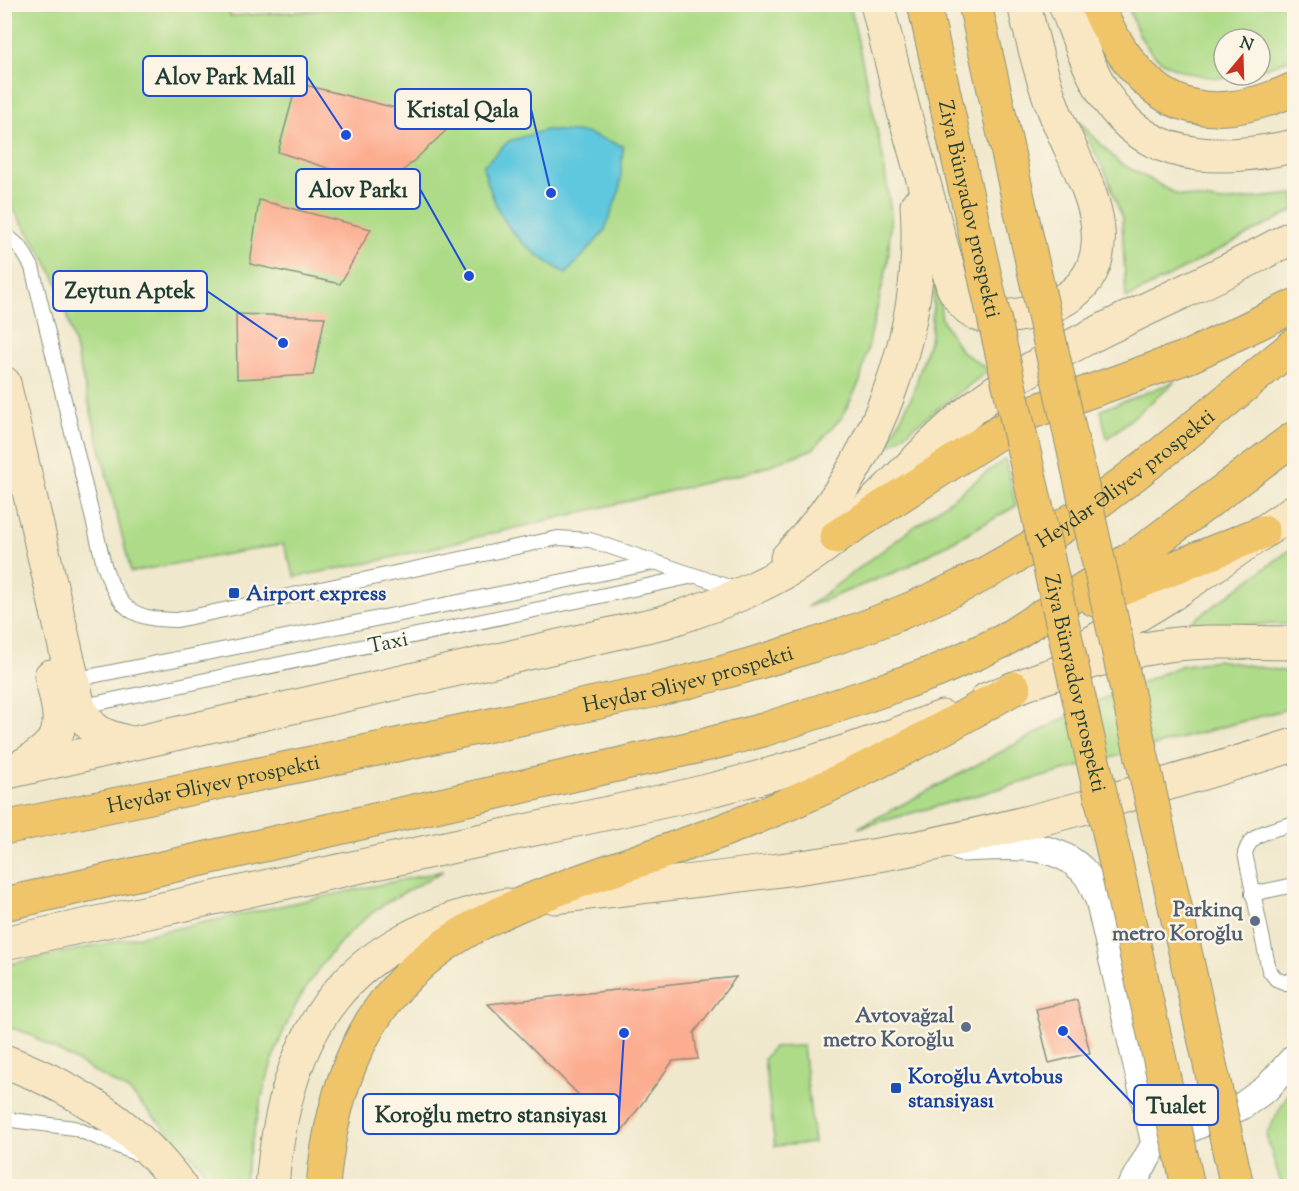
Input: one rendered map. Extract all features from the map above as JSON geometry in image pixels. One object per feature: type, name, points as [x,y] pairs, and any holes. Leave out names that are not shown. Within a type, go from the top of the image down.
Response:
[{"type":"main road","name":"Ziya Bünyadov prospekti","points":[[877,4],[903,112]]},
{"type":"main road","name":"Ziya Bünyadov prospekti","points":[[924,4],[1188,1186]]},
{"type":"main road","points":[[975,4],[1237,1186]]},
{"type":"main road","points":[[903,112],[953,287],[962,305],[974,313],[995,318],[1024,315],[1058,304],[1076,293],[1089,278],[1097,256],[1098,229],[1091,201],[1053,108],[1034,48],[1024,4]]},
{"type":"main road","points":[[1065,4],[1095,76],[1114,108],[1148,137],[1176,151],[1204,156],[1240,156],[1294,146]]},
{"type":"main road","points":[[1096,4],[1125,59],[1146,84],[1174,101],[1206,109],[1243,106],[1294,88]]},
{"type":"main road","points":[[753,589],[799,545],[851,472],[876,421],[901,358],[909,329],[917,282],[919,239],[903,112]]},
{"type":"main road","points":[[836,537],[930,445],[997,391],[1072,346],[1294,236]]},
{"type":"main road","points":[[9,772],[664,622],[753,589],[813,554],[1029,413],[1190,356],[1294,306]]},
{"type":"main road","name":"Heydər Əliyev prospekti","points":[[4,828],[656,690],[754,665],[840,636],[946,594],[1059,528],[1187,432],[1294,345]]},
{"type":"main road","points":[[4,383],[76,694],[93,730],[106,737],[131,743]]},
{"type":"main road","points":[[1029,627],[1141,552],[1294,438]]},
{"type":"main road","points":[[4,477],[59,709],[60,725],[54,741],[44,754],[9,772]]},
{"type":"main road","points":[[4,904],[586,774],[763,730],[937,671],[977,654],[1029,627],[1263,532],[1294,497]]},
{"type":"main road","points":[[272,1186],[276,1144],[301,1055],[318,1017],[340,987],[361,966],[438,923],[523,901],[720,831],[891,757],[1118,627],[1294,511]]},
{"type":"main road","points":[[4,943],[727,786],[864,746],[1014,688],[1110,657],[1161,646],[1207,641],[1294,642]]},
{"type":"main road","points":[[323,1186],[326,1152],[336,1108],[357,1048],[384,1000],[422,961],[454,938],[471,926],[523,901],[771,871],[904,850],[1061,815],[1294,745]]},
{"type":"main road","points":[[4,1061],[39,1074],[91,1102],[134,1134],[174,1177]]},
{"type":"street","points":[[904,850],[1024,846],[1051,851],[1072,860],[1088,875],[1099,900],[1155,1144]]},
{"type":"street","points":[[1131,1186],[1155,1144],[1242,1106],[1267,1088],[1294,1058]]},
{"type":"lane","points":[[4,234],[21,248],[32,267],[104,565],[112,590],[124,606],[136,615],[154,620],[177,620],[558,538],[590,540],[696,576],[753,589]]},
{"type":"lane","name":"Taxi","points":[[76,694],[655,562]]},
{"type":"lane","name":"Taxi","points":[[76,694],[696,576]]},
{"type":"lane","points":[[1294,824],[1255,836],[1248,842],[1245,853],[1269,970],[1276,979],[1286,983],[1294,978]]},
{"type":"lane","points":[[1252,894],[1294,885]]},
{"type":"lane","points":[[4,1119],[74,1128],[121,1146],[174,1177]]},
{"type":"green space","points":[[412,4],[850,5],[883,158],[891,213],[888,262],[860,381],[842,417],[813,449],[754,471],[373,562],[295,577],[283,544],[131,572],[61,291],[46,260],[5,196],[4,5],[228,5],[230,16]]},
{"type":"green space","points":[[1128,5],[1294,5],[1294,58],[1272,66],[1272,27],[1212,27],[1212,77],[1196,75],[1171,66],[1153,54],[1144,43]]},
{"type":"green space","points":[[1078,120],[1118,162],[1178,195],[1222,202],[1294,194],[1294,210],[1126,299],[1122,218],[1107,176]]},
{"type":"green space","points":[[935,274],[942,319],[960,350],[989,370],[885,449],[912,396],[931,336]]},
{"type":"green space","points":[[1176,381],[1107,439],[1101,410]]},
{"type":"green space","points":[[1005,459],[1016,506],[905,568],[807,607]]},
{"type":"green space","points":[[1294,547],[1294,624],[1186,626]]},
{"type":"green space","points":[[1217,660],[1294,673],[1294,707],[858,828],[1093,703],[1180,666]]},
{"type":"green space","points":[[443,871],[372,913],[341,941],[317,971],[297,1003],[281,1037],[259,1109],[243,1186],[215,1186],[199,1164],[130,1092],[27,1033],[5,1026],[5,965]]},
{"type":"green space","points":[[803,1046],[814,1143],[775,1146],[764,1059],[773,1047]]},
{"type":"green space","points":[[1294,1083],[1294,1186],[1282,1186],[1266,1135]]},
{"type":"water","points":[[546,130],[586,133],[623,146],[620,189],[604,232],[566,274],[534,252],[511,230],[495,203],[483,166],[509,141]]},
{"type":"building","points":[[297,83],[454,123],[386,187],[278,152]]},
{"type":"building","points":[[259,200],[371,229],[340,284],[250,264]]},
{"type":"building","points":[[236,314],[325,317],[313,375],[237,379]]},
{"type":"building","points":[[736,977],[694,1033],[698,1059],[673,1061],[619,1135],[488,1004]]},
{"type":"building","points":[[1077,1000],[1090,1053],[1049,1063],[1036,1009]]},
{"type":"railway","points":[[1291,1186],[1294,1180]]},
{"type":"place","name":"Alov Park Mall","points":[[346,135]]},
{"type":"place","name":"Kristal Qala","points":[[551,193]]},
{"type":"place","name":"Alov Parkı","points":[[469,276]]},
{"type":"place","name":"Zeytun Aptek","points":[[283,343]]},
{"type":"place","name":"Airport express","points":[[234,593]]},
{"type":"place","name":"Parkinq metro Koroğlu","points":[[1255,921]]},
{"type":"place","name":"Avtovağzal metro Koroğlu","points":[[966,1027]]},
{"type":"place","name":"Tualet","points":[[1063,1031]]},
{"type":"place","name":"Koroğlu metro stansiyası","points":[[624,1033]]},
{"type":"place","name":"Koroğlu Avtobus stansiyası","points":[[896,1088]]}]
